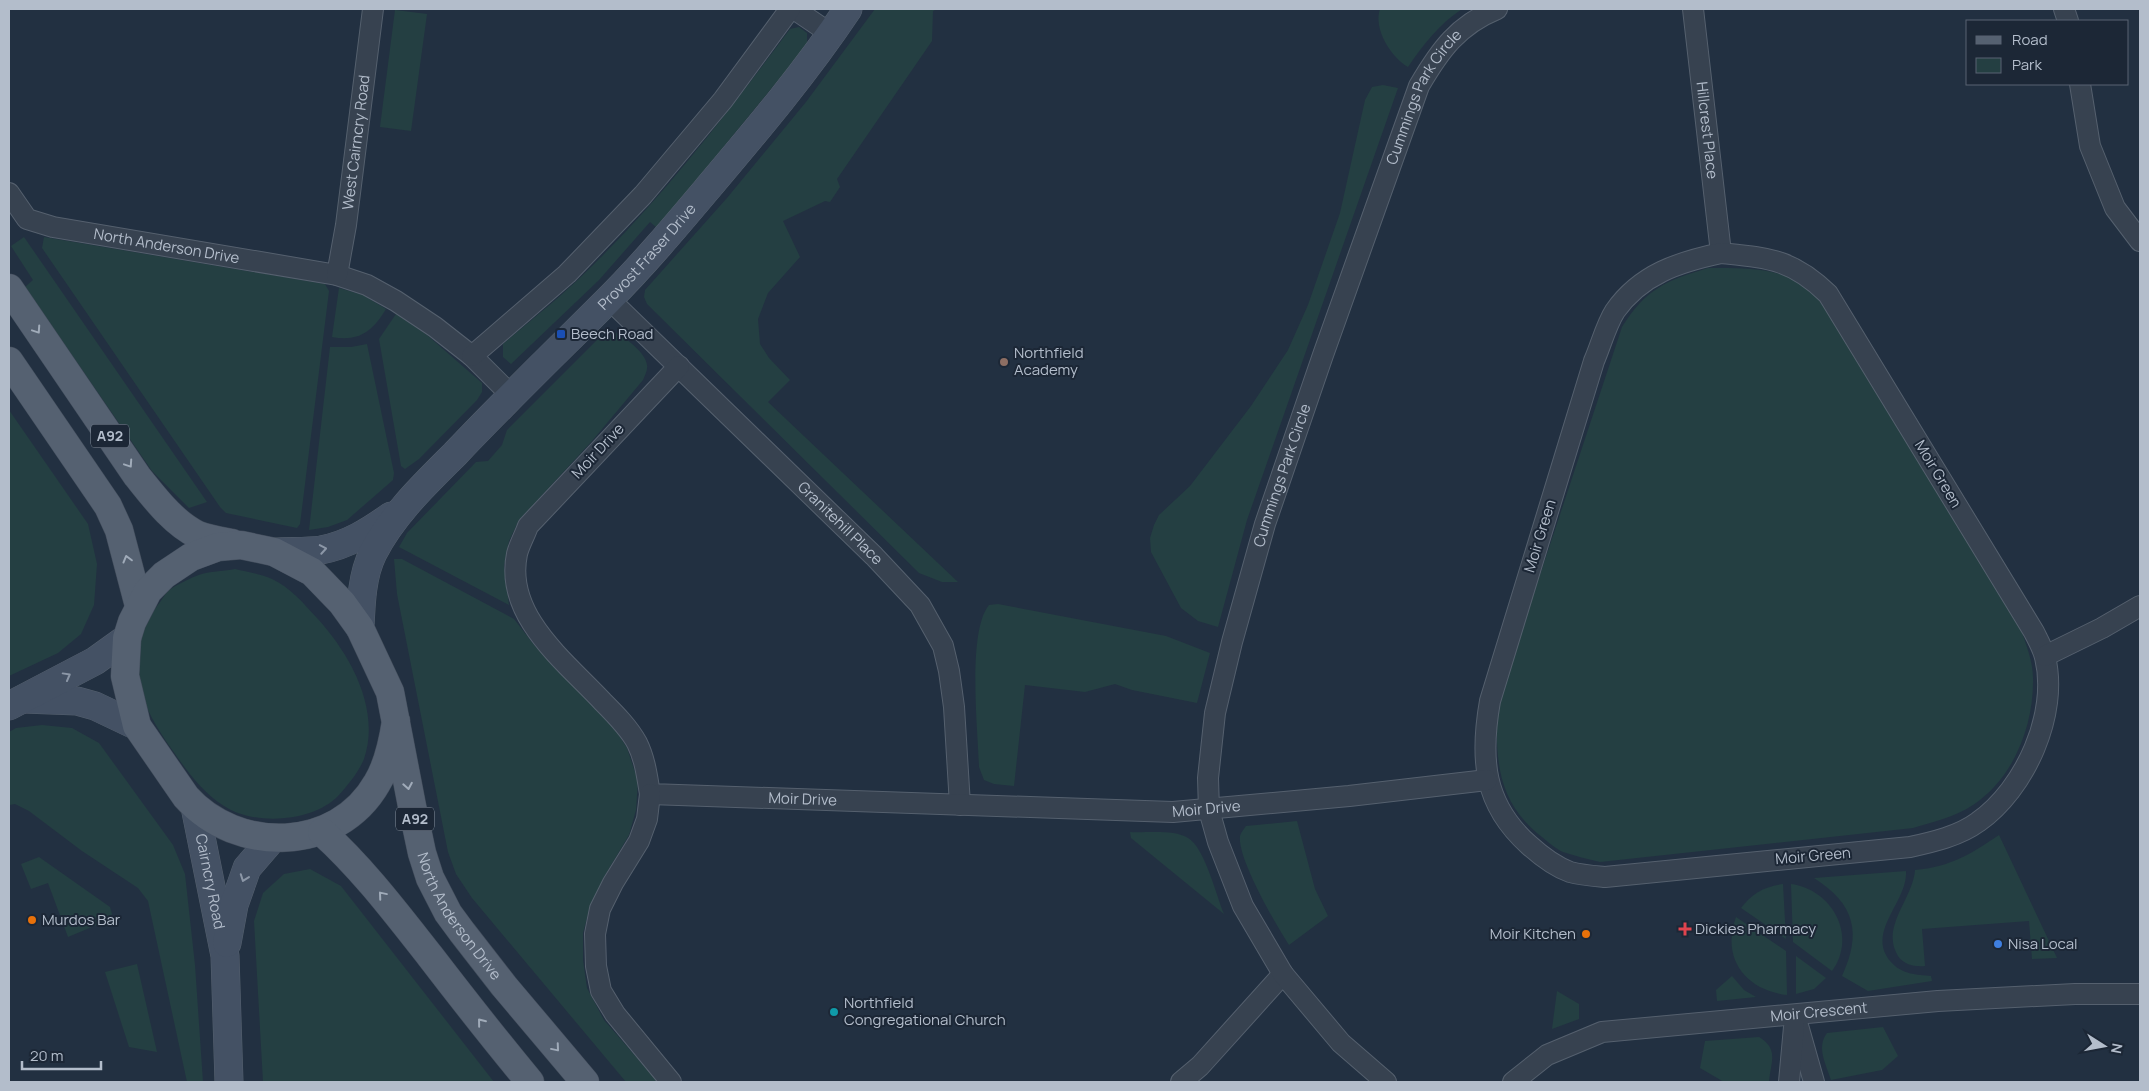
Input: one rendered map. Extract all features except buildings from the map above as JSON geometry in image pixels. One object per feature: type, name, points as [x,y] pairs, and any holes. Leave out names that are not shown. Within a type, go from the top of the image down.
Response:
[{"type":"main road","name":"A92","points":[[9,288],[137,476],[160,504],[189,530],[200,536],[274,552],[312,572],[342,603],[360,628],[390,692],[396,721],[389,752],[377,783],[362,802],[344,819],[322,832],[272,839],[222,825],[195,807],[137,726],[125,676],[127,638],[139,606],[148,591],[164,575],[191,557],[218,547],[241,546]]},
{"type":"main road","name":"A92","points":[[9,361],[108,506],[119,530],[139,606]]},
{"type":"main road","name":"North Anderson Drive","points":[[396,721],[422,853],[430,878],[442,901],[462,932],[504,986],[585,1082]]},
{"type":"main road","points":[[322,832],[347,854],[385,899],[530,1082]]},
{"type":"street","name":"West Cairncry Road","points":[[337,275],[346,225],[373,9]]},
{"type":"street","points":[[472,356],[568,274],[643,194],[723,100],[792,9],[831,34]]},
{"type":"street","name":"Provost Fraser Drive","points":[[360,628],[364,587],[373,554],[404,507],[511,395],[609,299],[664,239],[743,146],[831,34],[848,9]]},
{"type":"street","name":"Cummings Park Circle","points":[[1386,1082],[1341,1043],[1283,974],[1242,906],[1208,810],[1208,778],[1215,713],[1232,642],[1265,524],[1419,86],[1435,58],[1456,33],[1482,15],[1497,9]]},
{"type":"street","name":"Hillcrest Place","points":[[1693,9],[1721,253]]},
{"type":"street","points":[[2080,85],[2090,146],[2115,208],[2140,241]]},
{"type":"street","name":"North Anderson Drive","points":[[9,193],[27,220],[53,227],[337,275]]},
{"type":"street","name":"Moir Green","points":[[1721,253],[1765,258],[1792,267],[1804,273],[1828,294],[2034,632],[2045,656],[2047,697],[2038,738],[2023,774],[1994,809],[1976,823],[1953,835],[1918,845],[1604,878],[1570,872],[1538,853],[1508,823],[1496,803],[1487,780],[1484,753],[1485,730],[1496,679],[1594,361],[1615,312],[1636,287],[1661,270],[1690,260],[1721,253]]},
{"type":"street","points":[[337,275],[367,284],[396,301],[472,356],[511,395]]},
{"type":"street","name":"Granitehill Place","points":[[609,299],[874,556],[920,605],[943,646],[949,671],[954,707],[960,805]]},
{"type":"street","name":"Moir Drive","points":[[679,366],[528,526],[517,554],[516,582],[522,607],[535,630],[612,711],[636,742],[646,768],[650,794],[1173,812],[1386,792],[1487,780]]},
{"type":"street","name":"Provost Fraser Drive","points":[[274,552],[320,550],[343,544],[367,533],[404,507]]},
{"type":"street","points":[[2045,656],[2102,628],[2140,606]]},
{"type":"street","points":[[16,702],[95,661],[127,638]]},
{"type":"street","points":[[16,702],[77,701],[104,710],[137,726]]},
{"type":"street","points":[[650,794],[647,819],[639,841],[613,883],[600,909],[595,934],[596,966],[601,991],[615,1014],[672,1082]]},
{"type":"street","name":"Cairncry Road","points":[[195,807],[224,956],[229,1082]]},
{"type":"street","name":"Cairncry Road","points":[[224,956],[234,905],[247,868],[272,839]]},
{"type":"street","points":[[1182,1082],[1200,1066],[1283,974]]},
{"type":"street","name":"Moir Crescent","points":[[1513,1082],[1547,1055],[1602,1032],[1938,1001],[2074,994],[2140,994]]},
{"type":"street","points":[[1789,1082],[1794,1014]]},
{"type":"street","points":[[1794,1014],[1814,1082]]},
{"type":"green space","points":[[875,9],[937,9],[933,11],[932,41],[837,179],[840,187],[830,202],[825,201],[783,221],[800,257],[768,293],[758,319],[760,344],[769,358],[790,380],[768,402],[958,582],[942,582],[919,573],[647,304],[644,297],[645,290],[727,198],[806,102]]},
{"type":"green space","points":[[1380,9],[1462,9],[1432,35],[1408,67],[1395,57],[1381,34],[1378,17]]},
{"type":"green space","points":[[395,10],[427,14],[411,131],[380,127]]},
{"type":"green space","points":[[799,27],[807,33],[807,45],[657,228],[650,222],[599,280],[511,364],[503,357],[503,344],[568,289],[617,241],[694,153],[790,29]]},
{"type":"green space","points":[[1383,85],[1398,88],[1247,520],[1218,627],[1198,621],[1181,608],[1151,552],[1150,538],[1154,525],[1159,515],[1190,486],[1251,406],[1288,350],[1308,305],[1340,213],[1365,100],[1372,87]]},
{"type":"green space","points":[[24,237],[207,502],[189,508],[152,471],[25,287],[33,280],[11,246]]},
{"type":"green space","points":[[44,237],[325,284],[329,291],[300,524],[297,528],[226,513],[220,507],[42,248]]},
{"type":"green space","points":[[1708,268],[1752,269],[1782,274],[1808,288],[1830,312],[1846,335],[2021,629],[2033,672],[2030,714],[2019,749],[2000,780],[1973,805],[1944,819],[1913,828],[1600,862],[1558,849],[1526,823],[1515,808],[1501,776],[1498,759],[1498,702],[1622,327],[1648,295],[1658,288],[1680,277]]},
{"type":"green space","points":[[339,288],[363,295],[386,309],[370,329],[358,336],[350,338],[332,337]]},
{"type":"green space","points":[[396,314],[427,335],[482,383],[482,392],[477,400],[419,459],[405,469],[401,466],[379,339]]},
{"type":"green space","points":[[614,332],[629,341],[643,355],[646,360],[647,369],[643,380],[592,441],[519,520],[509,541],[504,566],[509,605],[399,547],[407,533],[476,462],[488,461],[502,445],[507,430],[596,341],[605,333]]},
{"type":"green space","points":[[367,344],[394,473],[393,480],[347,520],[328,527],[309,530],[330,347],[351,347]]},
{"type":"green space","points":[[9,410],[88,524],[97,564],[94,605],[81,634],[58,653],[9,676]]},
{"type":"green space","points":[[394,559],[402,559],[514,619],[535,646],[608,718],[627,748],[638,781],[636,810],[629,835],[604,877],[590,907],[583,933],[583,960],[587,988],[604,1020],[658,1082],[626,1082],[472,898],[456,874],[448,852],[397,594]]},
{"type":"green space","points":[[235,569],[259,574],[279,582],[302,602],[341,648],[359,683],[365,702],[368,740],[364,759],[359,769],[342,792],[327,805],[299,816],[283,818],[251,817],[236,812],[216,801],[190,774],[161,733],[143,698],[138,680],[136,663],[145,625],[167,593],[179,584],[198,575]]},
{"type":"green space","points":[[998,604],[1166,636],[1210,653],[1197,703],[1132,690],[1115,684],[1085,692],[1025,685],[1014,786],[994,784],[984,780],[979,767],[975,682],[976,658],[982,618],[989,605]]},
{"type":"green space","points":[[42,725],[72,728],[99,743],[173,845],[185,874],[195,965],[203,1082],[187,1082],[148,901],[138,888],[82,851],[29,811],[15,804],[9,805],[9,732],[16,728]]},
{"type":"green space","points":[[1297,821],[1315,889],[1328,916],[1289,945],[1267,908],[1251,875],[1241,846],[1240,836],[1246,826]]},
{"type":"green space","points":[[1130,832],[1175,833],[1188,838],[1194,843],[1205,861],[1224,914],[1131,838]]},
{"type":"green space","points":[[1999,835],[2057,958],[2032,959],[2029,921],[1922,929],[1925,966],[1914,966],[1903,962],[1893,945],[1893,934],[1899,913],[1913,881],[1915,870],[1939,866],[1960,859]]},
{"type":"green space","points":[[39,857],[110,907],[111,919],[68,937],[48,883],[31,889],[21,864]]},
{"type":"green space","points":[[310,869],[341,886],[494,1082],[263,1082],[254,921],[263,893],[284,874]]},
{"type":"green space","points":[[1906,871],[1905,883],[1901,894],[1885,928],[1883,939],[1884,951],[1895,966],[1904,971],[1931,976],[1932,981],[1868,991],[1842,976],[1852,946],[1853,933],[1851,921],[1846,909],[1838,898],[1814,878]]},
{"type":"green space","points":[[1783,884],[1786,939],[1741,908],[1759,891]]},
{"type":"green space","points":[[1791,884],[1805,888],[1818,895],[1828,904],[1836,916],[1841,929],[1842,943],[1839,957],[1832,971],[1793,942]]},
{"type":"green space","points":[[1736,917],[1786,951],[1787,995],[1772,992],[1759,986],[1748,979],[1740,970],[1734,958],[1732,946],[1732,932]]},
{"type":"green space","points":[[1796,956],[1826,978],[1814,989],[1796,994]]},
{"type":"green space","points":[[137,964],[157,1052],[129,1047],[105,972]]},
{"type":"green space","points":[[1732,976],[1744,990],[1756,997],[1717,1001],[1716,990]]},
{"type":"green space","points":[[1557,991],[1579,1004],[1579,1019],[1552,1029]]},
{"type":"green space","points":[[1883,1027],[1898,1056],[1882,1070],[1831,1080],[1822,1050],[1822,1044],[1827,1033]]},
{"type":"green space","points":[[1759,1037],[1769,1046],[1771,1051],[1772,1062],[1769,1082],[1724,1082],[1700,1068],[1705,1041]]},
{"type":"place","name":"Beech Road","points":[[561,334]]},
{"type":"place","name":"Northfield Academy","points":[[1004,362]]},
{"type":"place","name":"Murdos Bar","points":[[32,920]]},
{"type":"place","name":"Dickies Pharmacy","points":[[1685,929]]},
{"type":"place","name":"Moir Kitchen","points":[[1586,934]]},
{"type":"place","name":"Nisa Local","points":[[1998,944]]},
{"type":"place","name":"Northfield Congregational Church","points":[[834,1012]]}]
